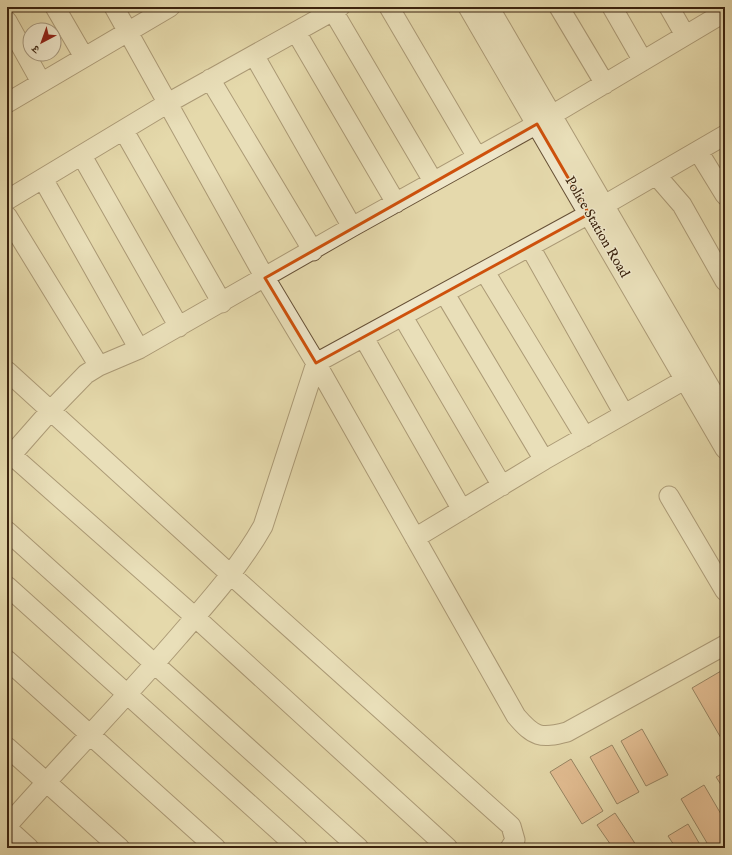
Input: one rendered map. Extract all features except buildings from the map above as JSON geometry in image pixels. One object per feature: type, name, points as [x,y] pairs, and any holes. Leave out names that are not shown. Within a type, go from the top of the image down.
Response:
[{"type":"street","points":[[55,7],[84,57]]},
{"type":"street","points":[[114,7],[129,31],[265,278],[316,363],[516,716],[527,729],[542,737],[567,732],[725,645]]},
{"type":"street","points":[[7,103],[170,7]]},
{"type":"street","points":[[389,7],[477,158]]},
{"type":"street","name":"Police Station Road","points":[[468,7],[544,120],[597,209],[725,413]]},
{"type":"street","name":"Police Station Road","points":[[489,7],[544,120]]},
{"type":"street","points":[[559,7],[605,84]]},
{"type":"street","points":[[612,7],[643,61]]},
{"type":"street","points":[[670,7],[686,35]]},
{"type":"street","points":[[448,848],[195,617],[8,455],[80,380],[99,366],[139,349],[179,327],[314,251],[352,227],[433,181],[544,120],[725,12],[722,7]]},
{"type":"street","points":[[7,200],[124,131],[168,103],[337,9],[433,181]]},
{"type":"street","points":[[7,21],[41,82]]},
{"type":"street","points":[[296,32],[396,203]]},
{"type":"street","points":[[254,56],[352,227]]},
{"type":"street","points":[[210,79],[314,251]]},
{"type":"street","points":[[124,131],[222,303]]},
{"type":"street","points":[[30,848],[7,827],[46,782],[155,664],[252,546],[263,526],[316,363],[446,294],[725,135]]},
{"type":"street","points":[[698,150],[725,195]]},
{"type":"street","points":[[82,156],[179,327]]},
{"type":"street","points":[[656,174],[682,205],[725,281]]},
{"type":"street","points":[[43,179],[139,349]]},
{"type":"street","name":"Police Station Road","points":[[597,209],[686,379],[725,449]]},
{"type":"street","points":[[7,216],[99,366]]},
{"type":"street","points":[[530,247],[624,414]]},
{"type":"street","points":[[485,272],[585,437]]},
{"type":"street","points":[[446,294],[544,460]]},
{"type":"street","points":[[403,317],[502,486]]},
{"type":"street","points":[[364,338],[462,510]]},
{"type":"street","points":[[7,371],[230,574],[511,826],[515,840],[510,848]]},
{"type":"street","points":[[415,538],[544,460],[686,379]]},
{"type":"street","points":[[669,496],[725,591]]},
{"type":"street","points":[[7,531],[359,848]]},
{"type":"street","points":[[7,586],[298,848]]},
{"type":"street","points":[[7,660],[89,736],[216,848]]},
{"type":"street","points":[[7,747],[120,848]]},
{"type":"highlighted area","points":[[537,124],[589,214],[316,363],[265,278]]}]
